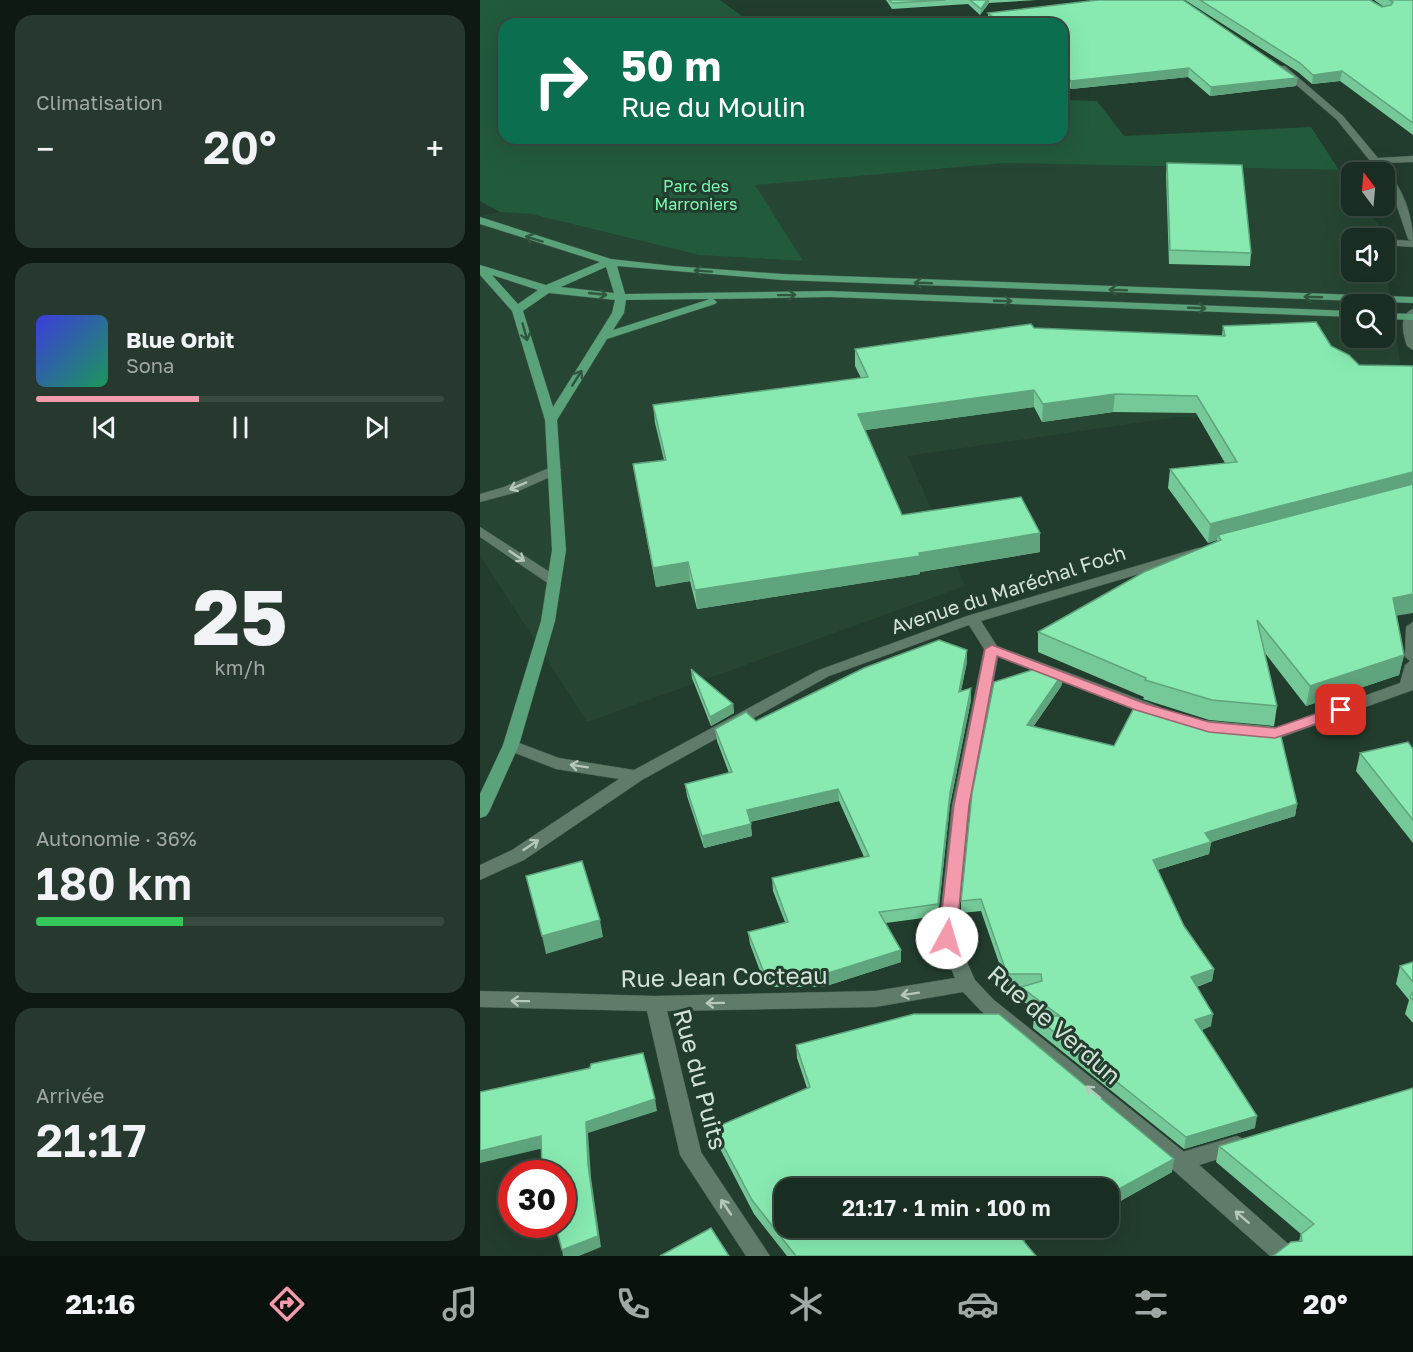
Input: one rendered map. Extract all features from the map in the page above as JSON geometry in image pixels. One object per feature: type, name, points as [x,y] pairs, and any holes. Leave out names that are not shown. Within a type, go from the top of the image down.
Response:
[{"type":"main road","points":[[480,220],[610,262],[782,277],[1413,300]]},
{"type":"main road","points":[[517,310],[547,289],[610,262]]},
{"type":"main road","points":[[551,420],[618,313],[621,297],[610,262]]},
{"type":"main road","points":[[480,268],[547,289],[621,297],[830,294],[1341,314]]},
{"type":"main road","points":[[480,268],[517,310],[551,420],[559,550],[548,621],[511,745],[480,812]]},
{"type":"main road","points":[[603,337],[728,296]]},
{"type":"main road","points":[[1395,316],[1412,315]]},
{"type":"street","points":[[1275,63],[1294,76],[1340,118],[1376,161],[1413,159]]},
{"type":"street","points":[[1395,188],[1413,241],[1395,242]]},
{"type":"street","points":[[1412,315],[1407,328],[1413,345]]},
{"type":"street","points":[[480,498],[509,490],[554,470]]},
{"type":"street","points":[[480,531],[554,581]]},
{"type":"street","name":"Avenue du Maréchal Foch","points":[[480,873],[518,855],[636,776],[824,674],[972,619],[1210,549]]},
{"type":"street","points":[[972,619],[992,649],[1141,707],[1175,717]]},
{"type":"street","points":[[1413,627],[1413,657]]},
{"type":"street","name":"Rue de Verdun","points":[[992,649],[961,805],[947,938],[967,984],[987,1005],[1180,1162],[1286,1256]]},
{"type":"street","points":[[1242,730],[1275,734],[1407,686],[1413,664]]},
{"type":"street","points":[[511,745],[556,763],[636,776]]},
{"type":"street","name":"Rue Jean Cocteau","points":[[480,999],[655,1004],[875,999],[967,984]]},
{"type":"street","name":"Rue du Puits","points":[[655,1004],[691,1155],[759,1256]]},
{"type":"street","points":[[1180,1162],[1258,1139]]},
{"type":"shaded area","points":[[1005,163],[1339,170],[1341,173],[1341,216],[1372,216],[1379,228],[1341,228],[1341,282],[1388,282],[1390,294],[1341,294],[1341,348],[1395,348],[1395,330],[1410,429],[1178,417],[908,456],[965,586],[587,722],[480,555],[480,216],[500,212],[531,214],[699,255],[802,261],[754,185]]},
{"type":"green space","name":"Parc des Marroniers","points":[[480,0],[720,0],[745,18],[498,18],[498,144],[1068,144],[1068,100],[1097,101],[1124,136],[1311,127],[1339,170],[1005,163],[755,185],[803,261],[699,255],[531,214],[500,212],[480,201]]},
{"type":"building","points":[[889,0],[946,0],[892,3]]},
{"type":"building","points":[[970,0],[987,0],[981,9]]},
{"type":"building","points":[[1098,0],[1183,0],[1297,78],[1211,87],[1189,68],[1071,81],[1068,78],[1068,18],[994,18],[988,13]]},
{"type":"building","points":[[1200,0],[1370,0],[1382,7],[1391,5],[1393,2],[1389,0],[1413,0],[1413,123],[1342,71],[1313,75],[1300,63]]},
{"type":"building","points":[[1167,163],[1242,165],[1251,253],[1170,250]]},
{"type":"building","points":[[1316,322],[1331,346],[1349,355],[1359,365],[1413,366],[1413,472],[1210,524],[1170,469],[1237,462],[1197,396],[1115,394],[1043,404],[1034,390],[858,414],[902,515],[1021,497],[1040,533],[919,553],[920,556],[695,590],[688,562],[653,568],[633,464],[666,460],[653,405],[868,377],[855,349],[1031,324],[1034,328],[1225,336],[1223,326]]},
{"type":"building","points":[[1413,484],[1413,594],[1393,598],[1404,655],[1310,686],[1257,620],[1277,706],[1212,700],[1145,680],[1146,678],[1038,632],[1144,572],[1221,540],[1218,535]]},
{"type":"building","points":[[939,640],[967,650],[959,692],[971,688],[950,793],[938,904],[879,912],[901,950],[822,975],[765,975],[748,932],[788,922],[772,878],[869,856],[838,789],[747,810],[751,824],[702,836],[685,784],[732,772],[715,729],[746,712],[756,721],[864,668]]},
{"type":"building","points":[[1045,666],[1063,673],[1027,725],[1114,746],[1137,702],[1204,721],[1279,728],[1297,804],[1205,833],[1211,842],[1153,860],[1184,926],[1214,969],[1191,977],[1213,1014],[1195,1020],[1257,1116],[1186,1137],[1034,1016],[1060,1016],[1021,987],[1042,981],[1041,974],[1007,974],[981,899],[961,901],[972,793],[994,682]]},
{"type":"building","points":[[691,669],[733,704],[710,717]]},
{"type":"building","points":[[1408,742],[1413,749],[1413,820],[1360,753]]},
{"type":"building","points":[[582,861],[600,920],[542,936],[526,876]]},
{"type":"building","points":[[1413,962],[1413,982],[1400,966]]},
{"type":"building","points":[[914,1014],[999,1014],[1174,1159],[1119,1189],[1119,1178],[774,1178],[774,1228],[752,1200],[714,1128],[810,1087],[796,1045]]},
{"type":"building","points":[[643,1053],[655,1099],[586,1122],[588,1165],[598,1236],[562,1250],[559,1238],[576,1238],[576,1160],[542,1160],[541,1136],[480,1151],[480,1092],[590,1068],[591,1064]]},
{"type":"building","points":[[1413,1088],[1413,1256],[1273,1256],[1291,1242],[1302,1241],[1301,1234],[1314,1224],[1219,1146]]},
{"type":"building","points":[[711,1228],[729,1256],[660,1256]]},
{"type":"building","points":[[782,1238],[1021,1238],[1036,1256],[796,1256]]},
{"type":"route","points":[[947,938],[961,805],[992,649],[1141,707],[1209,727],[1275,734],[1341,710]]}]
